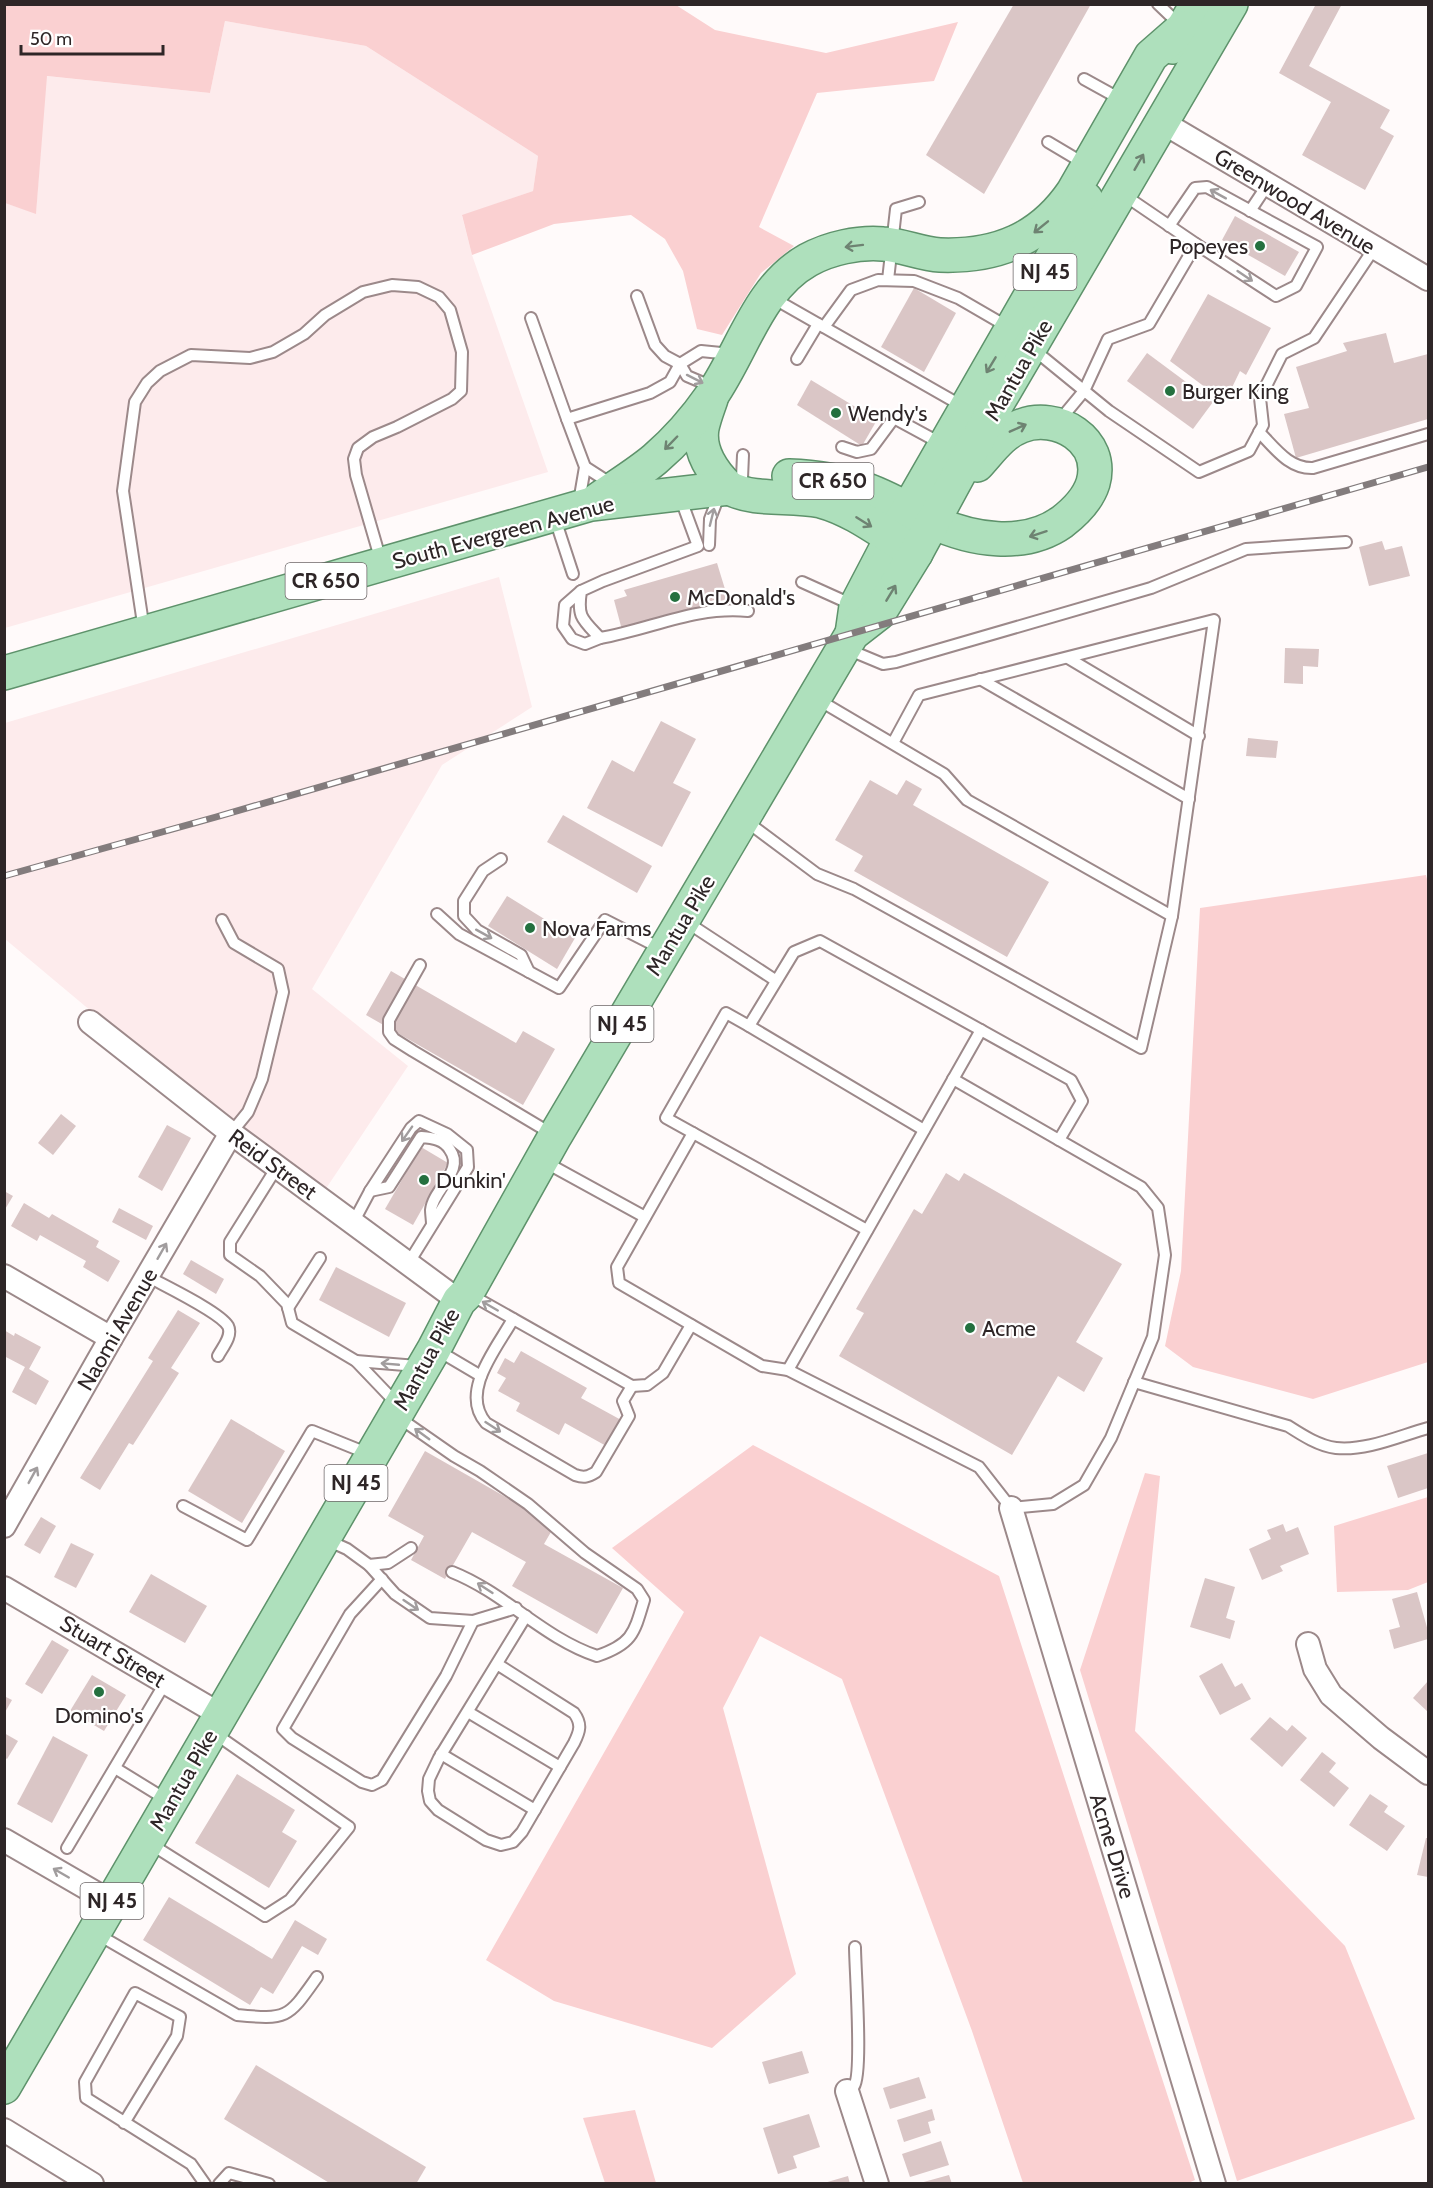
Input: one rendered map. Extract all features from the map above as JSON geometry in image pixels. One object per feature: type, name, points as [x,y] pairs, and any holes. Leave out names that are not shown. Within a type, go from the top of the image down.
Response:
[{"type":"main road","name":"Mantua Pike","points":[[930,510],[945,446],[966,408],[1021,338],[1121,193],[1231,4]]},
{"type":"main road","points":[[734,478],[710,466],[702,429],[714,392],[768,296],[786,276],[809,260],[849,245],[884,244],[940,255],[983,252],[1016,242],[1039,230],[1063,206],[1150,56],[1190,16]]},
{"type":"main road","name":"Mantua Pike","points":[[4,2087],[429,1358],[548,1148],[814,698],[851,629],[998,402],[1021,338],[1190,16]]},
{"type":"main road","points":[[585,504],[636,474],[661,453],[714,392]]},
{"type":"main road","points":[[930,510],[1010,431],[1031,422],[1057,423]]},
{"type":"main road","name":"South Evergreen Avenue","points":[[4,673],[585,504],[679,494],[734,478],[784,476],[834,481],[930,510],[978,537],[1012,539],[1029,537],[1045,532],[1068,518],[1090,491],[1094,476],[1094,466],[1088,447],[1075,432],[1057,423]]},
{"type":"main road","name":"South Evergreen Avenue","points":[[734,478],[742,495],[787,496],[824,502],[848,512],[904,546]]},
{"type":"street","name":"Greenwood Avenue","points":[[1162,122],[1428,279]]},
{"type":"street","name":"Reid Street","points":[[90,1022],[231,1133],[408,1264],[463,1297]]},
{"type":"street","name":"Naomi Avenue","points":[[4,1526],[231,1133]]},
{"type":"street","points":[[4,1276],[111,1338]]},
{"type":"street","name":"Acme Drive","points":[[1011,1508],[1214,2184]]},
{"type":"street","name":"Stuart Street","points":[[4,1588],[165,1683],[216,1723]]},
{"type":"street","points":[[1308,1644],[1315,1669],[1331,1695],[1428,1773]]},
{"type":"street","points":[[4,1840],[111,1902]]},
{"type":"street","points":[[847,2091],[877,2184]]},
{"type":"street","points":[[4,2130],[67,2177],[92,2184]]},
{"type":"lane","points":[[1158,4],[1190,16]]},
{"type":"lane","points":[[1084,79],[1125,101]]},
{"type":"lane","points":[[1048,142],[1088,166]]},
{"type":"lane","points":[[1250,211],[1268,184]]},
{"type":"lane","points":[[1121,193],[1169,226],[1196,244],[1276,296],[1296,285],[1317,247],[1207,188],[1195,188],[1169,226]]},
{"type":"lane","points":[[888,280],[896,209],[919,202]]},
{"type":"lane","points":[[1057,423],[1084,391],[1108,339],[1149,324],[1196,244]]},
{"type":"lane","points":[[797,359],[851,290],[878,280],[914,281],[958,298],[1021,338],[1109,411],[1199,472],[1249,451],[1263,425],[1260,398],[1282,354],[1314,338],[1374,247]]},
{"type":"lane","points":[[144,633],[123,491],[135,402],[147,383],[160,371],[191,355],[250,358],[273,352],[304,334],[325,315],[363,292],[392,285],[418,287],[439,297],[450,309],[462,352],[460,391],[452,399],[398,427],[373,437],[358,448],[354,459],[356,475],[382,564]]},
{"type":"lane","points":[[637,296],[655,345],[665,356],[680,364],[687,376],[714,392]]},
{"type":"lane","points":[[768,296],[966,408]]},
{"type":"lane","points":[[531,318],[585,467],[585,504],[573,574]]},
{"type":"lane","points":[[567,419],[650,393],[670,382],[680,364],[701,351],[735,354]]},
{"type":"lane","points":[[842,447],[857,452],[871,449],[894,418],[945,446]]},
{"type":"lane","points":[[1259,432],[1290,462],[1304,468],[1313,468],[1428,434]]},
{"type":"lane","points":[[585,467],[585,504]]},
{"type":"lane","points":[[704,546],[710,519],[734,478]]},
{"type":"lane","points":[[679,494],[704,546]]},
{"type":"lane","points":[[802,582],[851,629],[883,664],[1151,588],[1246,549],[1346,542]]},
{"type":"lane","points":[[704,546],[603,581],[581,591],[565,605],[562,626],[572,639],[585,644],[699,612],[725,609],[748,611]]},
{"type":"lane","points":[[581,591],[579,609],[587,624],[600,638]]},
{"type":"lane","points":[[743,819],[817,874],[854,889],[1140,1048],[1172,916],[1214,620],[919,695],[893,744]]},
{"type":"lane","points":[[1068,658],[1199,736]]},
{"type":"lane","points":[[980,679],[1189,799]]},
{"type":"lane","points":[[814,698],[945,774],[967,800],[1172,916]]},
{"type":"lane","points":[[501,859],[483,871],[464,901],[464,916],[477,930],[521,955],[530,972]]},
{"type":"lane","points":[[437,914],[459,934],[559,988],[605,920],[665,951]]},
{"type":"lane","points":[[222,920],[234,943],[278,969],[283,992],[262,1079],[248,1112],[231,1133]]},
{"type":"lane","points":[[683,920],[775,980]]},
{"type":"lane","points":[[749,1026],[794,951],[820,941],[1071,1080],[1082,1101],[1059,1140]]},
{"type":"lane","points":[[420,965],[389,1020],[388,1032],[394,1039],[645,1217]]},
{"type":"lane","points":[[867,1230],[666,1118],[726,1013],[924,1130]]},
{"type":"lane","points":[[788,1370],[981,1030]]},
{"type":"lane","points":[[693,1133],[617,1267],[619,1283],[762,1366],[788,1370],[980,1467],[1011,1508],[1053,1504],[1084,1485],[1111,1438],[1153,1337],[1166,1255],[1158,1208],[1141,1187],[953,1079]]},
{"type":"lane","points":[[353,1223],[370,1191],[411,1128],[419,1121],[447,1134],[467,1150],[468,1167],[408,1264]]},
{"type":"lane","points":[[370,1191],[389,1187],[421,1137],[435,1138],[448,1145],[455,1156],[454,1167],[431,1208],[432,1225]]},
{"type":"lane","points":[[277,1167],[230,1242],[230,1255],[260,1276],[287,1304],[292,1323],[356,1361],[398,1411],[540,1513],[585,1553],[637,1589],[644,1600],[629,1641],[612,1651],[597,1656],[543,1629],[516,1608],[474,1581],[452,1572]]},
{"type":"lane","points":[[288,1308],[320,1258]]},
{"type":"lane","points":[[147,1276],[217,1315],[228,1326],[229,1337],[218,1356]]},
{"type":"lane","points":[[463,1297],[513,1319],[632,1386],[647,1385],[663,1372],[691,1325]]},
{"type":"lane","points":[[513,1319],[481,1376],[475,1403],[479,1415],[486,1423],[582,1478],[596,1472],[628,1416],[623,1401],[632,1386]]},
{"type":"lane","points":[[356,1361],[429,1358],[481,1376]]},
{"type":"lane","points":[[1134,1382],[1288,1426],[1307,1438],[1334,1448],[1360,1447],[1428,1428]]},
{"type":"lane","points":[[183,1506],[247,1540],[312,1431],[372,1455]]},
{"type":"lane","points":[[323,1538],[347,1549],[369,1565],[395,1594],[430,1618],[473,1621],[516,1608]]},
{"type":"lane","points":[[369,1565],[388,1563],[411,1548]]},
{"type":"lane","points":[[382,1579],[351,1614],[283,1729],[292,1738],[362,1782],[372,1785],[382,1780],[446,1677],[473,1621]]},
{"type":"lane","points":[[496,1664],[574,1713],[580,1722],[580,1732],[522,1832],[513,1842],[501,1845],[486,1840],[438,1810],[430,1801],[429,1779],[441,1754],[468,1712],[496,1664],[526,1616]]},
{"type":"lane","points":[[68,1848],[165,1683]]},
{"type":"lane","points":[[468,1712],[560,1767]]},
{"type":"lane","points":[[146,1842],[265,1916],[290,1900],[349,1827],[216,1723]]},
{"type":"lane","points":[[441,1754],[535,1810]]},
{"type":"lane","points":[[115,1768],[170,1802]]},
{"type":"lane","points":[[94,1932],[237,2015],[259,2017],[287,2013],[299,2003],[317,1977]]},
{"type":"lane","points":[[847,2091],[855,2085],[857,2074],[855,1947]]},
{"type":"lane","points":[[124,2122],[177,2036],[180,2017],[135,1993],[85,2082],[86,2098],[190,2164],[205,2184]]},
{"type":"lane","points":[[219,2184],[229,2173],[269,2184]]},
{"type":"shaded area","points":[[5,4],[676,5],[715,30],[826,53],[958,22],[934,81],[817,93],[759,227],[794,246],[761,273],[722,335],[697,329],[683,271],[665,239],[631,215],[554,224],[472,255],[462,215],[533,191],[538,156],[366,46],[225,21],[210,93],[47,76],[36,214],[5,203]]},
{"type":"shaded area","points":[[225,21],[366,46],[538,156],[533,191],[462,216],[472,255],[548,472],[5,628],[5,203],[36,213],[46,76],[210,93]]},
{"type":"shaded area","points":[[499,577],[532,707],[442,765],[312,989],[408,1066],[323,1193],[85,1006],[5,939],[5,723]]},
{"type":"shaded area","points":[[1426,875],[1428,883],[1428,1362],[1313,1399],[1193,1367],[1165,1346],[1181,1271],[1200,908]]},
{"type":"shaded area","points":[[753,1445],[999,1576],[1195,2180],[1186,2184],[1023,2183],[972,2031],[842,1679],[760,1636],[723,1708],[796,1974],[712,2048],[554,2001],[486,1960],[684,1612],[612,1548]]},
{"type":"shaded area","points":[[1145,1473],[1160,1476],[1135,1731],[1345,1946],[1415,2119],[1237,2181],[1080,1670]]},
{"type":"shaded area","points":[[1428,1497],[1428,1582],[1408,1590],[1337,1592],[1334,1526]]},
{"type":"shaded area","points":[[635,2110],[656,2183],[605,2183],[583,2118]]},
{"type":"building","points":[[1014,4],[1091,4],[984,194],[926,155]]},
{"type":"building","points":[[1316,4],[1342,4],[1309,66],[1390,110],[1380,128],[1394,136],[1365,190],[1302,155],[1331,102],[1279,73]]},
{"type":"building","name":"Popeyes","points":[[1235,216],[1299,252],[1285,276],[1222,240]]},
{"type":"building","points":[[914,288],[956,313],[924,372],[881,347]]},
{"type":"building","points":[[1208,294],[1271,328],[1246,375],[1240,371],[1225,402],[1170,361]]},
{"type":"building","points":[[1386,333],[1394,363],[1428,354],[1428,419],[1296,458],[1284,414],[1309,408],[1296,367],[1347,351],[1343,343]]},
{"type":"building","name":"Burger King","points":[[1147,353],[1213,402],[1193,429],[1127,381]]},
{"type":"building","name":"Wendy's","points":[[811,380],[877,420],[862,446],[797,405]]},
{"type":"building","points":[[1382,541],[1385,550],[1402,546],[1410,576],[1369,586],[1359,547]]},
{"type":"building","name":"McDonald's","points":[[717,563],[728,599],[622,630],[614,600],[627,596],[624,590]]},
{"type":"building","points":[[1285,648],[1319,649],[1318,667],[1303,666],[1303,684],[1284,683]]},
{"type":"building","points":[[661,721],[696,739],[673,783],[691,792],[662,847],[587,808],[612,760],[634,772]]},
{"type":"building","points":[[1248,738],[1278,741],[1276,758],[1246,756]]},
{"type":"building","points":[[870,780],[897,795],[906,780],[922,789],[913,805],[1049,882],[1007,957],[854,871],[863,856],[835,840]]},
{"type":"building","points":[[563,815],[652,866],[637,893],[547,842]]},
{"type":"building","points":[[507,896],[575,938],[557,969],[488,926]]},
{"type":"building","points":[[391,971],[516,1043],[523,1031],[555,1049],[523,1105],[366,1015]]},
{"type":"building","points":[[61,1114],[76,1126],[53,1155],[38,1143]]},
{"type":"building","points":[[167,1125],[191,1138],[162,1191],[138,1177]]},
{"type":"building","points":[[421,1147],[448,1163],[413,1225],[385,1209]]},
{"type":"building","name":"Acme","points":[[946,1173],[959,1181],[964,1173],[1122,1264],[1076,1342],[1103,1358],[1084,1392],[1058,1376],[1012,1455],[839,1356],[864,1313],[856,1309],[914,1209],[922,1214]]},
{"type":"building","points":[[4,1191],[13,1196],[4,1211]]},
{"type":"building","points":[[24,1203],[49,1218],[52,1214],[99,1241],[96,1247],[120,1261],[108,1282],[83,1267],[86,1261],[40,1235],[37,1241],[11,1226]]},
{"type":"building","points":[[119,1208],[153,1226],[146,1240],[112,1222]]},
{"type":"building","points":[[191,1260],[224,1279],[216,1294],[183,1274]]},
{"type":"building","points":[[336,1267],[406,1303],[389,1337],[319,1300]]},
{"type":"building","points":[[178,1310],[200,1323],[171,1368],[179,1373],[133,1445],[129,1443],[100,1490],[80,1478],[153,1361],[148,1358]]},
{"type":"building","points":[[4,1330],[14,1336],[15,1333],[41,1347],[29,1369],[49,1381],[36,1405],[12,1392],[25,1367],[4,1356]]},
{"type":"building","points":[[521,1351],[587,1388],[581,1398],[623,1421],[608,1447],[565,1423],[559,1435],[516,1411],[520,1403],[498,1391],[506,1378],[497,1373],[505,1358],[514,1363]]},
{"type":"building","points":[[231,1419],[285,1451],[242,1523],[188,1491]]},
{"type":"building","points":[[425,1451],[555,1525],[544,1544],[623,1588],[597,1634],[512,1586],[526,1562],[472,1532],[445,1579],[411,1560],[424,1536],[388,1516]]},
{"type":"building","points":[[1428,1453],[1428,1488],[1398,1498],[1387,1466]]},
{"type":"building","points":[[41,1517],[56,1526],[40,1554],[24,1545]]},
{"type":"building","points":[[1283,1524],[1286,1532],[1298,1527],[1309,1554],[1280,1566],[1283,1571],[1262,1580],[1249,1549],[1271,1539],[1267,1530]]},
{"type":"building","points":[[71,1543],[94,1554],[76,1588],[54,1577]]},
{"type":"building","points":[[151,1574],[207,1606],[185,1643],[129,1612]]},
{"type":"building","points":[[1205,1578],[1235,1587],[1226,1618],[1235,1621],[1230,1639],[1190,1627]]},
{"type":"building","points":[[1417,1592],[1428,1631],[1428,1639],[1394,1649],[1389,1630],[1400,1627],[1392,1599]]},
{"type":"building","points":[[52,1640],[69,1650],[42,1694],[25,1684]]},
{"type":"building","points":[[1222,1663],[1235,1687],[1242,1683],[1251,1699],[1220,1715],[1199,1676]]},
{"type":"building","points":[[92,1675],[126,1695],[104,1731],[70,1711]]},
{"type":"building","points":[[1428,1681],[1428,1712],[1413,1698]]},
{"type":"building","points":[[4,1696],[12,1700],[4,1714]]},
{"type":"building","points":[[1270,1717],[1287,1731],[1292,1725],[1307,1738],[1282,1767],[1250,1739]]},
{"type":"building","points":[[4,1733],[18,1741],[7,1759],[4,1757]]},
{"type":"building","points":[[53,1736],[88,1755],[52,1823],[17,1804]]},
{"type":"building","points":[[1322,1752],[1336,1763],[1329,1772],[1349,1788],[1334,1807],[1300,1780]]},
{"type":"building","points":[[237,1774],[295,1810],[282,1832],[297,1841],[269,1888],[195,1843]]},
{"type":"building","points":[[1370,1794],[1388,1806],[1384,1812],[1405,1826],[1387,1851],[1349,1825]]},
{"type":"building","points":[[1426,1838],[1428,1838],[1428,1877],[1417,1875]]},
{"type":"building","points":[[169,1897],[272,1959],[295,1920],[327,1939],[318,1955],[302,1946],[273,1994],[261,1987],[250,2005],[143,1940]]},
{"type":"building","points":[[802,2051],[809,2073],[769,2084],[762,2062]]},
{"type":"building","points":[[256,2065],[426,2167],[416,2184],[331,2184],[224,2119]]},
{"type":"building","points":[[919,2077],[926,2098],[890,2109],[883,2088]]},
{"type":"building","points":[[932,2109],[935,2120],[928,2122],[931,2133],[904,2142],[897,2120]]},
{"type":"building","points":[[809,2114],[820,2147],[793,2156],[797,2168],[778,2174],[763,2128]]},
{"type":"building","points":[[941,2141],[949,2165],[910,2177],[902,2154]]},
{"type":"building","points":[[949,2175],[952,2184],[920,2183]]},
{"type":"building","points":[[848,2176],[850,2184],[824,2184],[824,2183]]},
{"type":"railway","points":[[4,876],[216,817],[1428,467]]},
{"type":"place","name":"Popeyes","points":[[1260,246]]},
{"type":"place","name":"Burger King","points":[[1170,391]]},
{"type":"place","name":"Wendy's","points":[[836,413]]},
{"type":"place","name":"McDonald's","points":[[675,597]]},
{"type":"place","name":"Nova Farms","points":[[530,928]]},
{"type":"place","name":"Dunkin'","points":[[424,1180]]},
{"type":"place","name":"Acme","points":[[970,1328]]},
{"type":"place","name":"Domino's","points":[[99,1692]]}]
